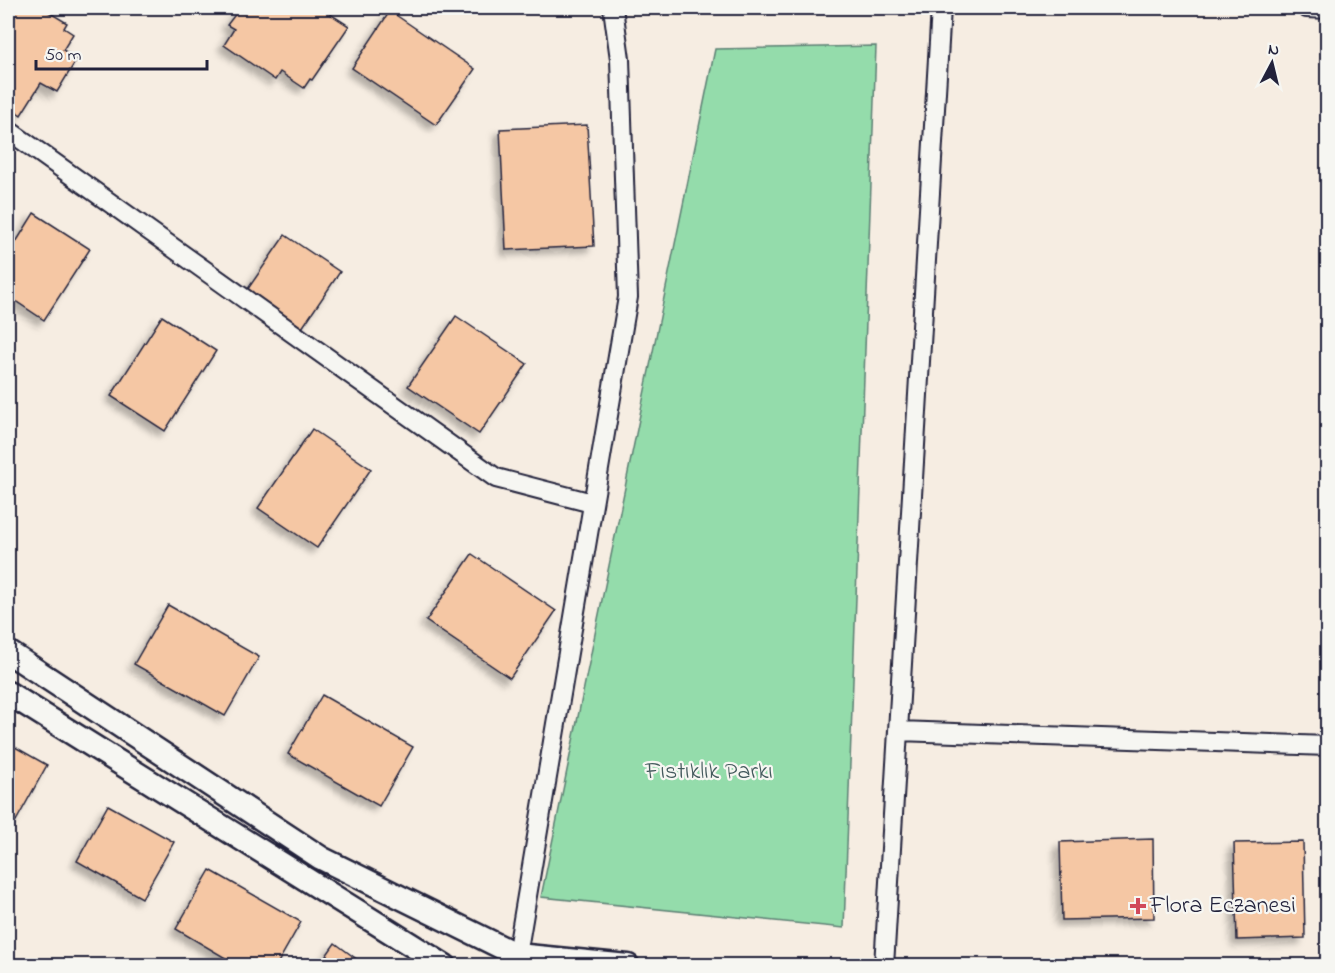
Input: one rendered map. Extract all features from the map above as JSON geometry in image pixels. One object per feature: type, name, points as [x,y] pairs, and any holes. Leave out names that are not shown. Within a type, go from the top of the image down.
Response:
[{"type":"street","points":[[517,956],[628,297],[620,59],[613,8]]},
{"type":"street","points":[[884,966],[941,8]]},
{"type":"street","points":[[1307,8],[1328,9]]},
{"type":"street","points":[[8,130],[495,478],[592,503]]},
{"type":"street","points":[[8,652],[321,858],[517,956],[628,966]]},
{"type":"street","points":[[8,693],[445,966]]},
{"type":"street","points":[[899,731],[1328,746]]},
{"type":"green space","name":"Fıstıklık Parkı","points":[[876,46],[844,928],[541,897],[715,49]]},
{"type":"building","points":[[8,8],[42,8],[67,23],[64,28],[73,34],[63,50],[77,59],[57,92],[41,83],[21,115],[8,107]]},
{"type":"building","points":[[240,8],[321,8],[349,26],[304,88],[280,72],[275,80],[224,45],[234,29],[227,25]]},
{"type":"building","points":[[390,11],[475,69],[436,125],[352,68]]},
{"type":"building","points":[[587,125],[594,246],[506,250],[500,129]]},
{"type":"building","points":[[34,213],[90,249],[44,320],[8,296],[8,255]]},
{"type":"building","points":[[285,235],[340,272],[298,334],[243,296]]},
{"type":"building","points":[[162,316],[216,351],[165,431],[111,396]]},
{"type":"building","points":[[456,316],[527,364],[479,434],[408,386]]},
{"type":"building","points":[[312,429],[371,469],[317,548],[258,508]]},
{"type":"building","points":[[472,554],[556,611],[510,678],[426,621]]},
{"type":"building","points":[[168,605],[259,657],[225,716],[134,664]]},
{"type":"building","points":[[322,695],[413,747],[379,806],[288,754]]},
{"type":"building","points":[[8,743],[47,765],[16,821],[8,816]]},
{"type":"building","points":[[108,805],[174,842],[142,898],[77,861]]},
{"type":"building","points":[[1153,839],[1154,918],[1062,920],[1060,842]]},
{"type":"building","points":[[1303,842],[1305,938],[1237,940],[1234,843]]},
{"type":"building","points":[[210,870],[301,922],[276,966],[239,966],[176,929]]},
{"type":"building","points":[[335,943],[366,966],[319,966]]},
{"type":"place","name":"Flora Eczanesi","points":[[1138,906]]}]
